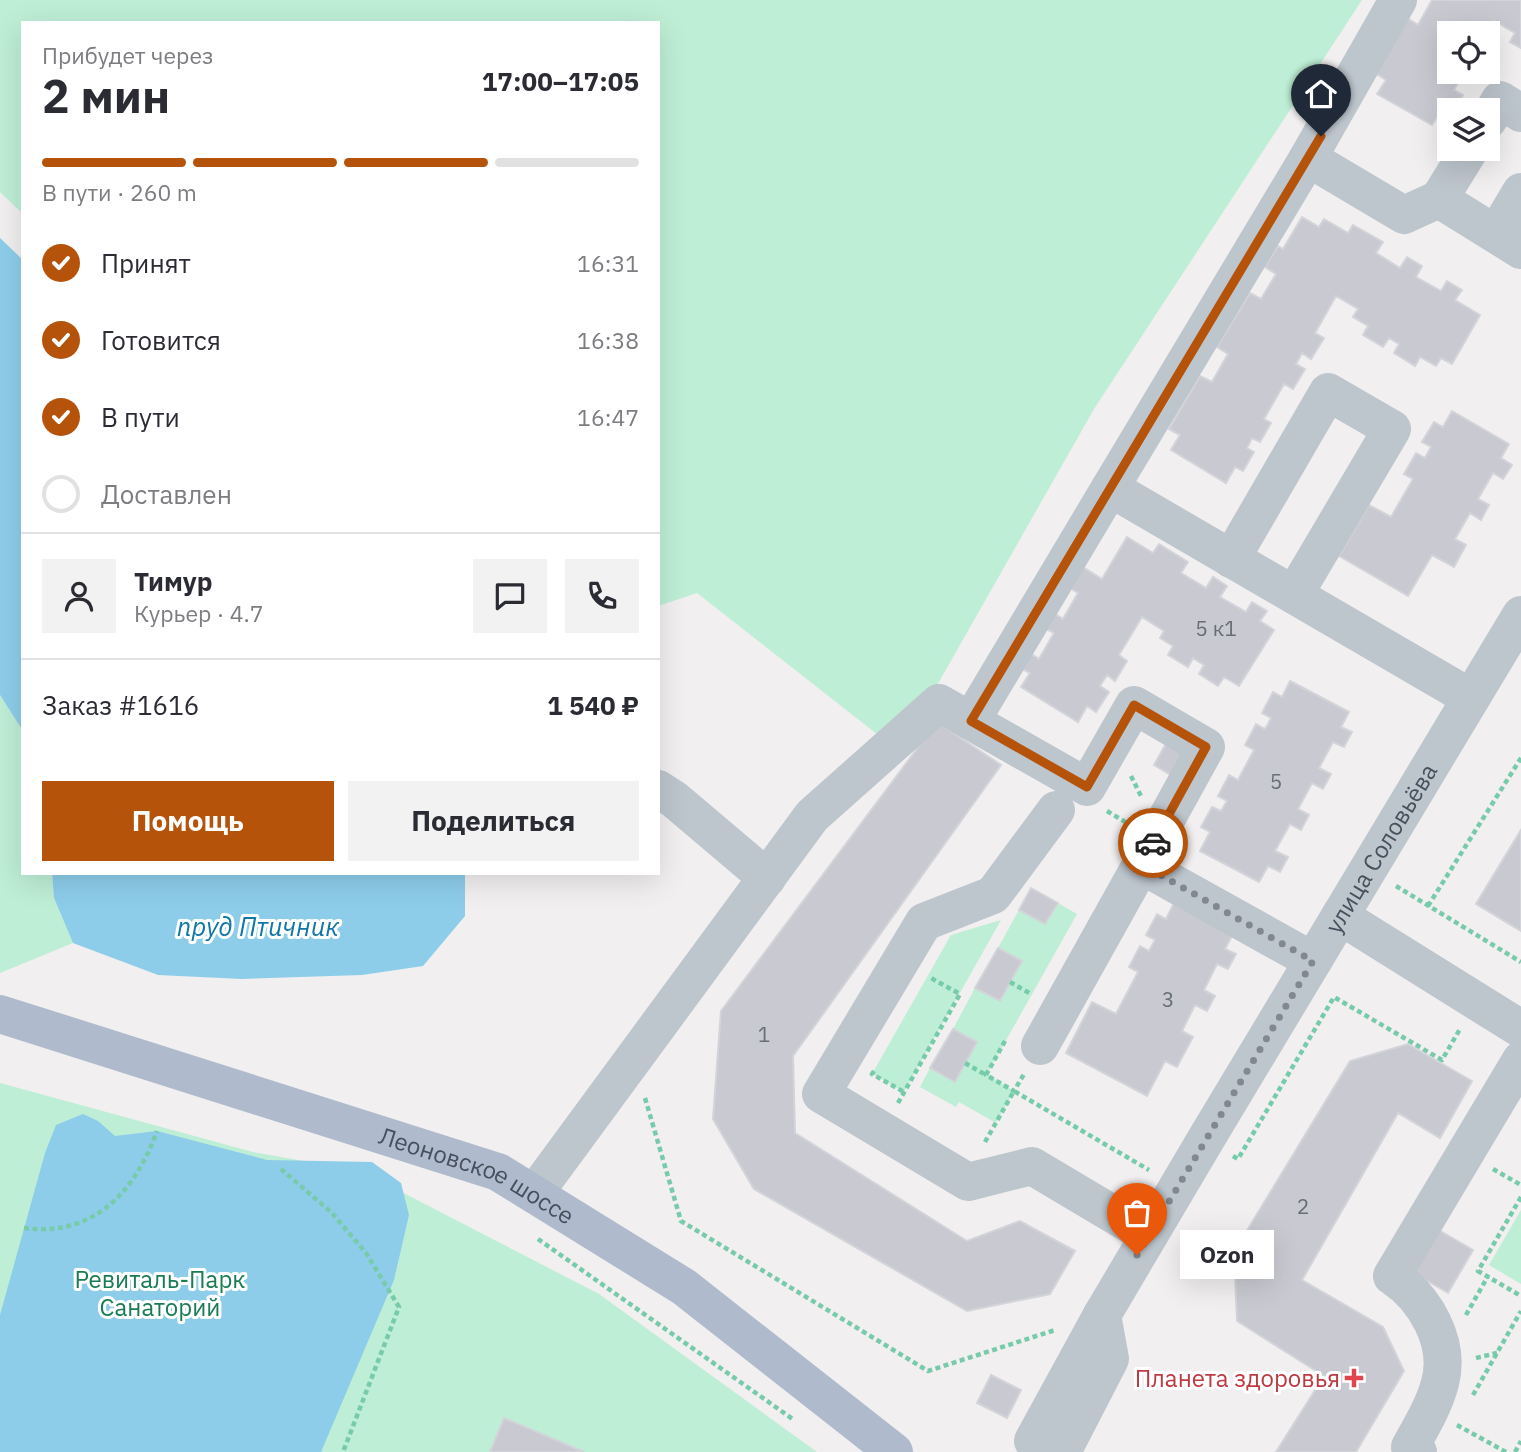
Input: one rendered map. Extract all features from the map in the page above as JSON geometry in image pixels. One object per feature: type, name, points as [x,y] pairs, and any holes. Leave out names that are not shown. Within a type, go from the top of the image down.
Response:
[{"type":"main road","name":"Леоновское шоссе","points":[[0,1014],[498,1172],[684,1287],[884,1449]]},
{"type":"street","points":[[971,721],[1308,158],[1398,0]]},
{"type":"street","points":[[1500,100],[1521,113]]},
{"type":"street","points":[[1308,158],[1404,215],[1439,198],[1462,161]]},
{"type":"street","points":[[1439,198],[1508,242],[1521,192]]},
{"type":"street","points":[[1231,559],[1328,392],[1391,429],[1294,595]]},
{"type":"street","points":[[1110,488],[1471,698]]},
{"type":"street","name":"улица Соловьёва","points":[[1102,1315],[1521,615]]},
{"type":"street","points":[[534,1194],[812,816],[939,703],[1087,787],[1134,705],[1206,747],[1147,837],[1040,1046]]},
{"type":"street","points":[[660,790],[767,878]]},
{"type":"street","points":[[1056,810],[993,895],[924,922],[917,975],[821,1094],[968,1182],[1032,1166],[1148,1235]]},
{"type":"street","points":[[1147,837],[1313,961]]},
{"type":"street","points":[[1340,916],[1521,1029]]},
{"type":"street","points":[[1418,1452],[1410,1447],[1437,1394],[1443,1368],[1442,1353],[1427,1311],[1405,1285],[1392,1276],[1521,1060]]},
{"type":"street","points":[[1059,1448],[1110,1359],[1102,1315]]},
{"type":"path","points":[[1113,741],[1147,837]]},
{"type":"path","points":[[1428,906],[1521,758]]},
{"type":"path","points":[[1087,787],[1082,796],[1147,837]]},
{"type":"path","points":[[1368,869],[1521,962]]},
{"type":"path","points":[[883,1131],[960,994],[917,975]]},
{"type":"path","points":[[1010,982],[1032,994]]},
{"type":"path","points":[[1206,1139],[1238,1159],[1334,997],[1442,1060],[1476,1001]]},
{"type":"path","points":[[634,1060],[681,1220],[928,1371],[1102,1315]]},
{"type":"path","points":[[878,1063],[872,1074],[904,1092]]},
{"type":"path","points":[[965,1063],[986,1075]]},
{"type":"path","points":[[965,1180],[1014,1091],[1177,1187]]},
{"type":"path","points":[[24,1228],[40,1230],[72,1226],[103,1211],[130,1185],[149,1154],[158,1131]]},
{"type":"path","points":[[281,1169],[332,1213],[366,1253],[399,1307],[343,1452]]},
{"type":"path","points":[[1521,1197],[1478,1271],[1521,1296]]},
{"type":"path","points":[[537,1239],[795,1420]]},
{"type":"path","points":[[1471,1399],[1521,1311]]},
{"type":"path","points":[[1465,1361],[1497,1353]]},
{"type":"path","points":[[1451,1434],[1460,1418]]},
{"type":"path","points":[[1456,1425],[1506,1452]]},
{"type":"path","points":[[1514,1452],[1521,1441]]},
{"type":"green space","points":[[0,0],[1362,0],[1094,409],[915,724],[891,745],[697,593],[660,605],[660,21],[21,21],[21,212],[0,192]]},
{"type":"green space","points":[[0,695],[21,728],[21,875],[52,875],[54,898],[73,943],[0,973]]},
{"type":"green space","points":[[1058,903],[1077,914],[987,1074],[1014,1091],[996,1123],[959,1102],[956,1107],[920,1087],[930,1068],[977,1042],[953,1029],[975,988],[1000,1001],[1022,961],[998,948],[1019,910],[1045,924]]},
{"type":"green space","points":[[1001,920],[904,1092],[872,1074],[951,935]]},
{"type":"green space","name":"Ревиталь-Парк Санаторий","points":[[0,1083],[253,1152],[361,1171],[599,1294],[817,1452],[0,1452]]},
{"type":"green space","points":[[1521,1210],[1521,1284],[1489,1265]]},
{"type":"water","points":[[0,238],[21,258],[21,728],[0,695]]},
{"type":"water","name":"пруд Птичник","points":[[52,875],[465,875],[465,916],[423,966],[362,975],[242,979],[158,975],[73,943],[54,898]]},
{"type":"water","points":[[83,1114],[98,1121],[115,1136],[157,1131],[267,1160],[372,1162],[401,1183],[409,1215],[394,1280],[321,1452],[0,1452],[0,1315],[45,1153],[56,1125]]},
{"type":"building","points":[[1432,0],[1521,0],[1521,48],[1510,42],[1515,33],[1500,24],[1500,21],[1437,21],[1437,84],[1457,84],[1454,90],[1463,95],[1461,98],[1437,98],[1437,118],[1432,125],[1377,94],[1386,80],[1375,73],[1407,18],[1418,25]]},
{"type":"building","points":[[1302,217],[1319,227],[1324,219],[1348,233],[1353,225],[1383,242],[1376,253],[1400,268],[1407,257],[1422,266],[1416,277],[1441,291],[1447,281],[1462,290],[1455,300],[1480,315],[1452,364],[1441,358],[1436,366],[1420,357],[1415,366],[1394,353],[1399,344],[1389,338],[1383,347],[1363,335],[1368,326],[1353,317],[1358,309],[1336,296],[1315,333],[1324,338],[1311,359],[1302,353],[1296,364],[1305,369],[1293,389],[1284,384],[1264,419],[1271,423],[1260,442],[1252,438],[1247,448],[1254,452],[1243,471],[1235,467],[1226,483],[1171,450],[1180,435],[1169,429],[1200,376],[1212,382],[1228,354],[1217,347],[1250,293],[1261,299],[1276,274],[1265,267],[1278,246],[1283,249]]},
{"type":"building","points":[[1452,411],[1509,444],[1501,458],[1512,465],[1503,479],[1493,473],[1478,499],[1489,505],[1481,520],[1470,513],[1455,539],[1466,545],[1454,567],[1432,555],[1408,596],[1339,556],[1369,505],[1391,517],[1413,479],[1404,474],[1416,453],[1425,458],[1431,447],[1422,442],[1434,422],[1443,427]]},
{"type":"building","points":[[1127,537],[1153,553],[1159,544],[1188,562],[1181,573],[1206,588],[1213,577],[1227,586],[1220,597],[1246,612],[1252,602],[1267,611],[1260,621],[1274,630],[1239,686],[1224,677],[1218,686],[1199,674],[1204,665],[1193,658],[1188,667],[1168,655],[1173,646],[1160,638],[1164,631],[1142,617],[1119,655],[1127,661],[1115,681],[1107,675],[1100,686],[1109,692],[1096,712],[1087,706],[1078,722],[1021,687],[1030,673],[1019,667],[1028,652],[1039,659],[1054,633],[1043,627],[1052,612],[1063,619],[1078,593],[1068,587],[1081,566],[1102,579]]},
{"type":"building","points":[[1290,681],[1349,712],[1341,727],[1352,732],[1344,747],[1333,742],[1319,768],[1331,774],[1323,789],[1312,783],[1298,809],[1309,815],[1301,830],[1290,824],[1275,851],[1288,857],[1280,872],[1268,866],[1259,882],[1200,851],[1210,832],[1201,827],[1212,807],[1221,811],[1227,801],[1218,796],[1229,775],[1238,780],[1254,750],[1245,745],[1256,724],[1265,729],[1268,724],[1271,718],[1262,713],[1273,692],[1282,697]]},
{"type":"building","points":[[937,722],[1001,765],[793,1056],[795,1133],[967,1241],[1020,1221],[1075,1251],[1050,1294],[967,1311],[754,1189],[713,1119],[721,1011]]},
{"type":"building","points":[[1167,742],[1192,757],[1179,780],[1154,765]]},
{"type":"building","points":[[1521,830],[1521,931],[1476,904]]},
{"type":"building","points":[[1031,888],[1058,903],[1045,924],[1019,910]]},
{"type":"building","points":[[1174,903],[1233,934],[1225,949],[1236,954],[1228,969],[1217,964],[1204,990],[1215,996],[1207,1011],[1195,1005],[1182,1031],[1193,1037],[1177,1067],[1165,1061],[1147,1096],[1066,1053],[1092,1002],[1116,1014],[1138,972],[1129,967],[1140,946],[1149,951],[1155,940],[1146,935],[1157,914],[1166,919]]},
{"type":"building","points":[[998,948],[1022,961],[1000,1001],[975,988]]},
{"type":"building","points":[[953,1029],[977,1042],[955,1082],[930,1068]]},
{"type":"building","points":[[1408,1044],[1472,1081],[1440,1138],[1398,1113],[1302,1280],[1383,1327],[1404,1371],[1356,1452],[1276,1452],[1324,1376],[1237,1321],[1234,1252],[1350,1061]]},
{"type":"building","points":[[1437,1229],[1473,1250],[1448,1293],[1412,1272]]},
{"type":"building","points":[[991,1375],[1021,1390],[1007,1418],[977,1403]]},
{"type":"building","points":[[504,1418],[584,1452],[490,1452]]},
{"type":"way so far","points":[[1137,1255],[1313,961],[1141,864],[1153,843]]},
{"type":"place","name":"Ozon","points":[[1137,1255]]},
{"type":"place","name":"Планета здоровья","points":[[1354,1378]]},
{"type":"route","points":[[1153,843],[1206,747],[1134,705],[1087,787],[971,721],[1321,136]]}]
